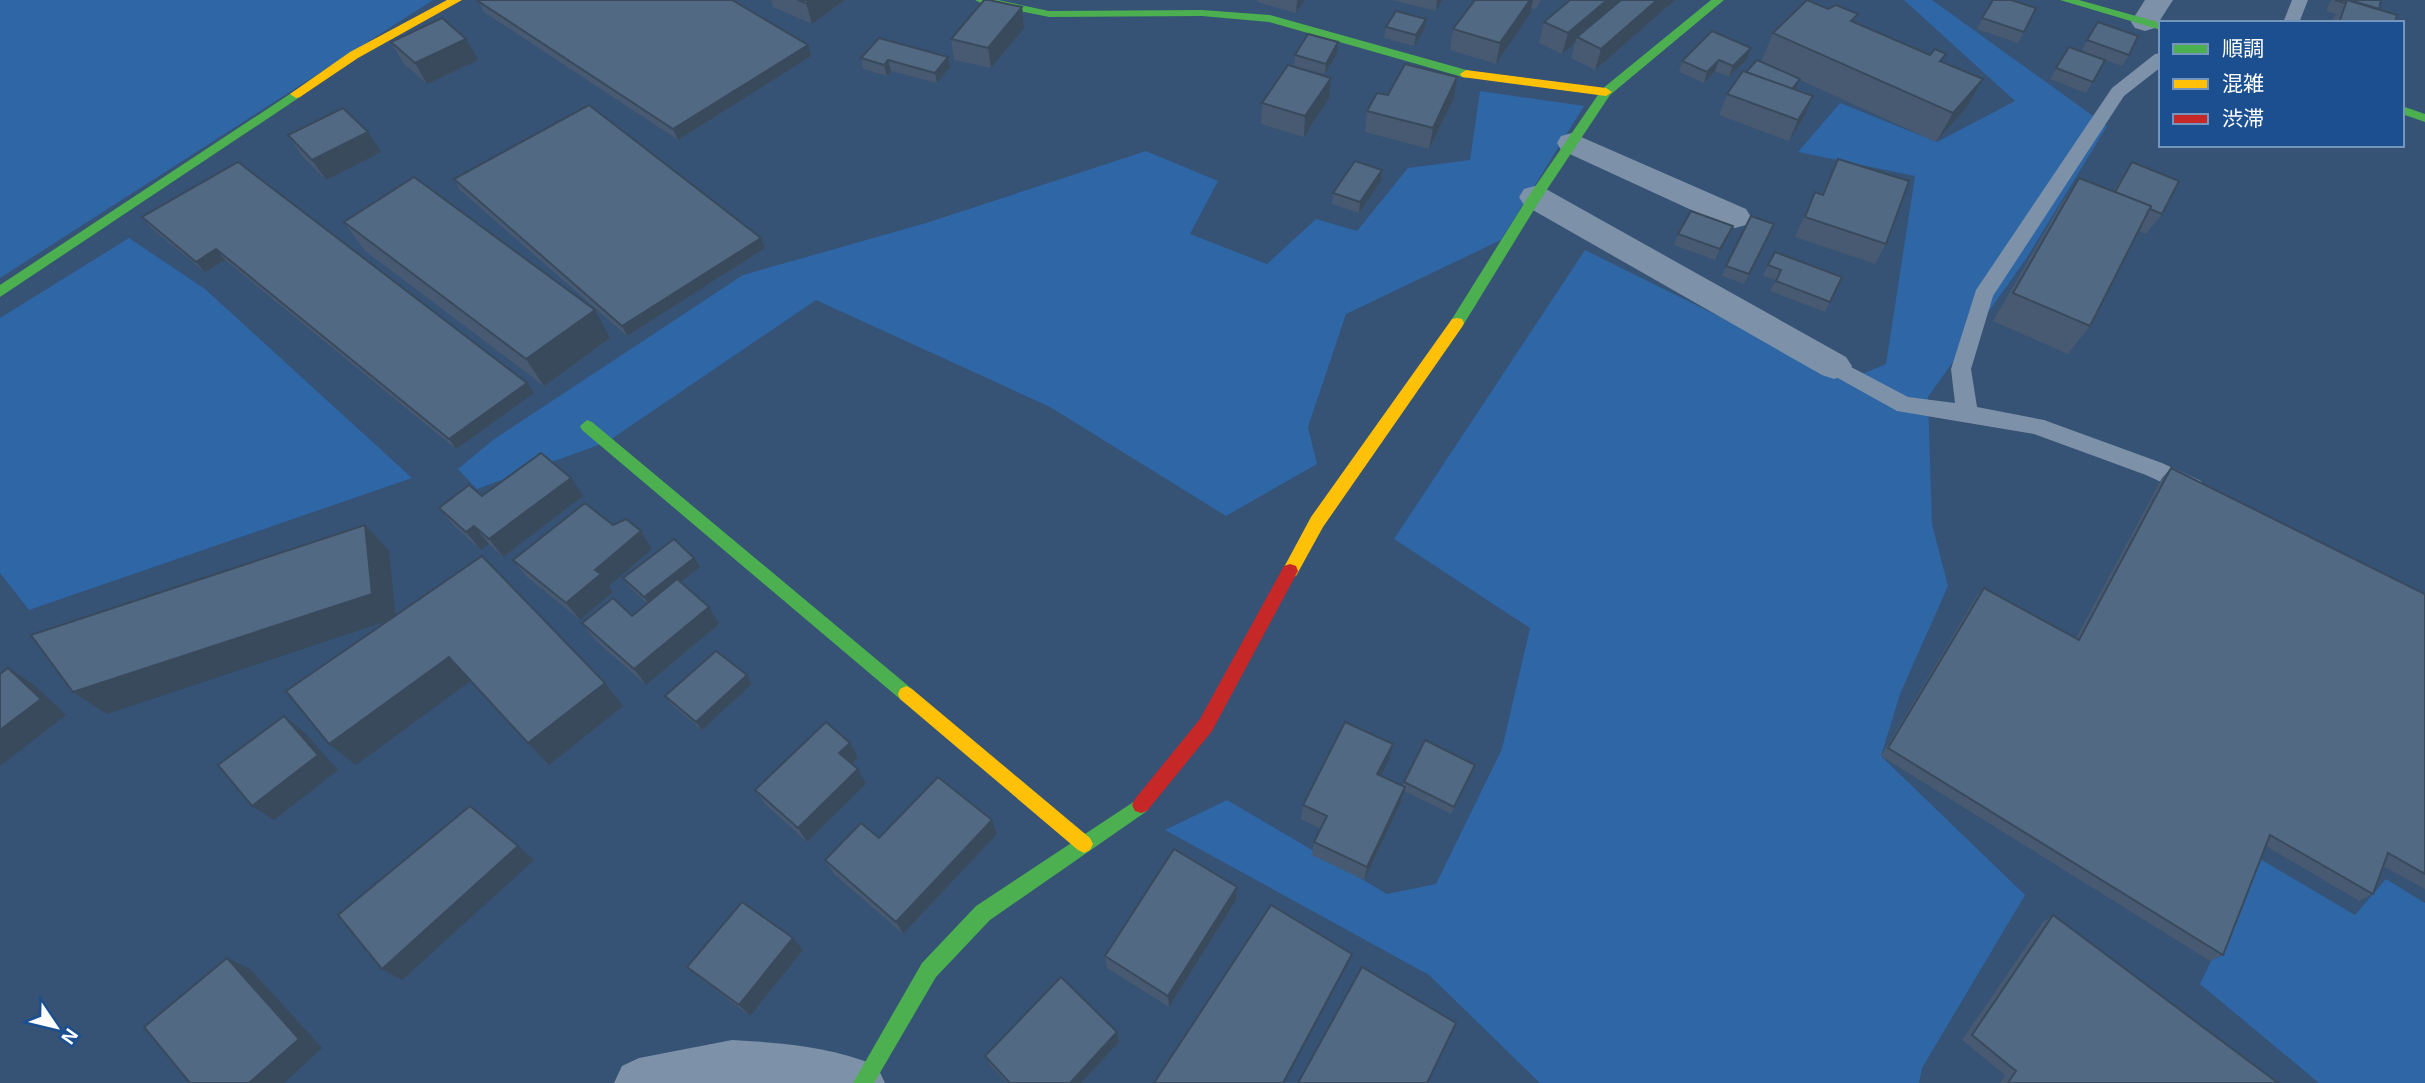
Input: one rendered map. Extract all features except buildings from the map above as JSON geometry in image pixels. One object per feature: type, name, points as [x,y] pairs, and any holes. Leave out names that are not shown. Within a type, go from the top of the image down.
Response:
[{"type":"street","points":[[0,292],[354,55],[456,0]]},
{"type":"street","points":[[981,0],[1049,15],[1202,13],[1270,19],[1465,74],[1606,92]]},
{"type":"street","points":[[639,1083],[732,1064],[862,1083],[929,970],[984,912],[1140,807],[1206,725],[1317,522],[1448,337],[1535,197],[1606,92],[1718,0]]},
{"type":"street","points":[[2066,0],[2155,16]]},
{"type":"street","points":[[2404,111],[2425,118]]},
{"type":"street","points":[[1572,143],[1735,217]]},
{"type":"street","points":[[1535,197],[1834,366]]},
{"type":"street","points":[[587,426],[1084,844]]},
{"type":"lane","points":[[2292,21],[2300,0]]},
{"type":"lane","points":[[1967,412],[1961,369],[1983,295],[2118,92],[2159,60]]},
{"type":"lane","points":[[1834,366],[1904,405],[1967,412],[2036,426],[2154,469],[2216,498]]},
{"type":"shaded area","points":[[0,0],[433,0],[0,278]]},
{"type":"shaded area","points":[[1904,0],[1932,0],[2107,126],[2026,259],[1928,397],[1932,524],[1948,586],[1900,694],[1881,756],[2025,895],[1922,1068],[1919,1083],[1540,1083],[1429,975],[1165,830],[1227,800],[1387,894],[1436,884],[1502,749],[1530,628],[1394,539],[1585,250],[1848,380],[1886,364],[1915,176],[1798,152],[1840,103],[1937,142],[2015,101]]},
{"type":"shaded area","points":[[1480,91],[1584,106],[1501,240],[1346,314],[1308,427],[1317,464],[1226,516],[1050,407],[816,300],[607,442],[477,489],[458,469],[493,440],[743,275],[926,223],[1146,151],[1218,181],[1190,234],[1267,264],[1316,219],[1357,231],[1408,168],[1470,160]]},
{"type":"shaded area","points":[[129,238],[205,289],[412,478],[29,610],[0,573],[0,318]]},
{"type":"shaded area","points":[[2260,859],[2355,915],[2386,879],[2425,903],[2425,1083],[2319,1083],[2200,984]]},
{"type":"traffic: fast","points":[[981,0],[1049,14],[1202,13],[1270,19],[1466,74]]},
{"type":"traffic: fast","points":[[1457,323],[1535,197],[1606,92],[1718,0]]},
{"type":"traffic: fast","points":[[2066,0],[2159,26]]},
{"type":"traffic: fast","points":[[0,292],[296,94]]},
{"type":"traffic: fast","points":[[2404,111],[2425,118]]},
{"type":"traffic: fast","points":[[587,426],[906,694]]},
{"type":"traffic: fast","points":[[863,1083],[929,970],[983,913],[1141,805]]},
{"type":"traffic: slow","points":[[296,94],[354,55],[456,0]]},
{"type":"traffic: slow","points":[[1466,74],[1606,92]]},
{"type":"traffic: slow","points":[[1290,571],[1317,522],[1457,323]]},
{"type":"traffic: slow","points":[[906,694],[1084,844]]},
{"type":"traffic: jam","points":[[1141,805],[1206,725],[1290,571]]}]
